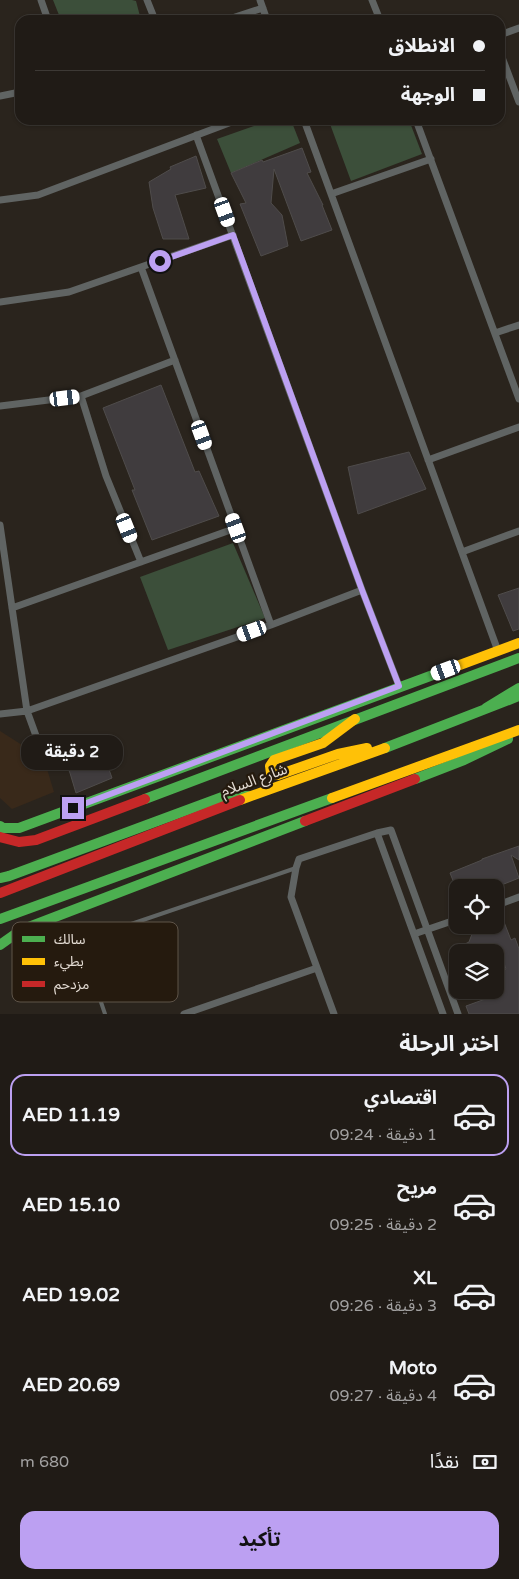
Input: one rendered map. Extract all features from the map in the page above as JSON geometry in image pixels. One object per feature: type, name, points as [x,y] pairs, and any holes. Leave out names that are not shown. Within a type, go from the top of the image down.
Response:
[{"type":"main road","points":[[0,826],[19,828],[519,643]]},
{"type":"main road","points":[[0,837],[20,842],[36,840],[519,658]]},
{"type":"main road","points":[[486,708],[519,688]]},
{"type":"main road","name":"شارع السلام","points":[[0,893],[251,796],[406,740],[519,696]]},
{"type":"main road","points":[[355,719],[323,743],[274,760],[271,763],[271,773],[278,775],[338,754],[406,740]]},
{"type":"main road","points":[[0,919],[519,732]]},
{"type":"main road","points":[[42,922],[464,760],[519,732]]},
{"type":"main road","points":[[0,878],[225,796],[251,796]]},
{"type":"main road","points":[[0,946],[12,937]]},
{"type":"street","points":[[41,0],[46,15]]},
{"type":"street","points":[[147,0],[153,15]]},
{"type":"street","points":[[260,0],[265,15]]},
{"type":"street","points":[[372,0],[378,15]]},
{"type":"street","points":[[241,15],[262,8]]},
{"type":"street","points":[[505,33],[519,28]]},
{"type":"street","points":[[505,65],[519,102]]},
{"type":"street","points":[[0,96],[15,93]]},
{"type":"street","points":[[0,200],[38,195],[223,125]]},
{"type":"street","points":[[306,125],[498,650]]},
{"type":"street","points":[[418,125],[519,400]]},
{"type":"street","points":[[196,135],[362,590],[399,686]]},
{"type":"street","points":[[331,194],[430,159]]},
{"type":"street","points":[[0,302],[69,292],[233,235]]},
{"type":"street","points":[[141,267],[271,625]]},
{"type":"street","points":[[495,333],[519,325]]},
{"type":"street","points":[[0,406],[81,396],[175,360]]},
{"type":"street","points":[[81,396],[106,476],[141,562]]},
{"type":"street","points":[[428,460],[519,427]]},
{"type":"street","points":[[0,525],[27,711],[39,744]]},
{"type":"street","points":[[12,608],[236,528]]},
{"type":"street","points":[[462,552],[519,532]]},
{"type":"street","points":[[0,714],[27,711],[271,625],[362,590]]},
{"type":"street","points":[[334,1014],[291,897],[296,868],[299,859],[391,830],[458,1014]]},
{"type":"street","points":[[377,833],[443,1014]]},
{"type":"street","points":[[504,903],[519,897]]},
{"type":"street","points":[[414,934],[449,922]]},
{"type":"street","points":[[184,1014],[317,968]]},
{"type":"lane","points":[[138,922],[296,868]]},
{"type":"lane","points":[[101,1002],[105,1014]]},
{"type":"shaded area","points":[[0,731],[44,759],[54,792],[12,809],[0,798]]},
{"type":"green space","points":[[53,0],[132,0],[136,1],[140,15],[59,15]]},
{"type":"green space","points":[[257,125],[293,125],[300,143],[231,173],[217,139]]},
{"type":"green space","points":[[330,125],[411,125],[422,154],[351,181]]},
{"type":"green space","points":[[233,543],[265,618],[168,650],[140,577]]},
{"type":"building","points":[[302,148],[311,172],[307,173],[323,205],[332,230],[301,241],[274,169],[271,203],[282,215],[288,246],[261,256],[240,204],[246,203],[231,173],[262,160],[263,162]]},
{"type":"building","points":[[196,156],[206,188],[175,195],[189,239],[163,239],[153,208],[149,182],[171,169],[170,167]]},
{"type":"building","points":[[161,385],[195,472],[199,471],[219,516],[152,540],[103,408]]},
{"type":"building","points":[[409,452],[426,489],[358,514],[348,467]]},
{"type":"building","points":[[519,588],[519,629],[513,631],[498,595]]},
{"type":"building","points":[[99,741],[112,778],[76,793],[62,754]]},
{"type":"building","points":[[519,846],[519,860],[511,855],[519,878],[504,884],[504,879],[452,879],[450,873]]},
{"type":"building","points":[[504,922],[511,940],[515,938],[519,949],[519,1014],[469,1014],[466,1006],[485,999],[504,999],[504,970],[506,969],[504,963],[504,944],[465,944],[469,942],[472,934],[504,934]]},
{"type":"traffic: fast","points":[[145,799],[519,658]]},
{"type":"traffic: fast","points":[[0,826],[3,828],[19,828],[441,672]]},
{"type":"traffic: fast","points":[[486,708],[519,688]]},
{"type":"traffic: fast","points":[[385,748],[519,696]]},
{"type":"traffic: fast","points":[[415,779],[464,760],[508,739]]},
{"type":"traffic: fast","points":[[0,878],[225,796],[248,796]]},
{"type":"traffic: fast","points":[[0,919],[332,798]]},
{"type":"traffic: fast","points":[[42,922],[305,821]]},
{"type":"traffic: fast","points":[[0,945],[12,936]]},
{"type":"traffic: slow","points":[[441,672],[519,643]]},
{"type":"traffic: slow","points":[[355,719],[323,743],[274,760],[270,766],[271,773],[278,775],[338,754],[367,748]]},
{"type":"traffic: slow","points":[[332,798],[519,730]]},
{"type":"traffic: slow","points":[[240,800],[385,748]]},
{"type":"traffic: jam","points":[[305,821],[415,779]]},
{"type":"traffic: jam","points":[[0,837],[19,842],[36,840],[145,799]]},
{"type":"traffic: jam","points":[[0,893],[240,800]]},
{"type":"route","points":[[73,808],[399,686],[362,590],[233,235],[160,261]]}]
